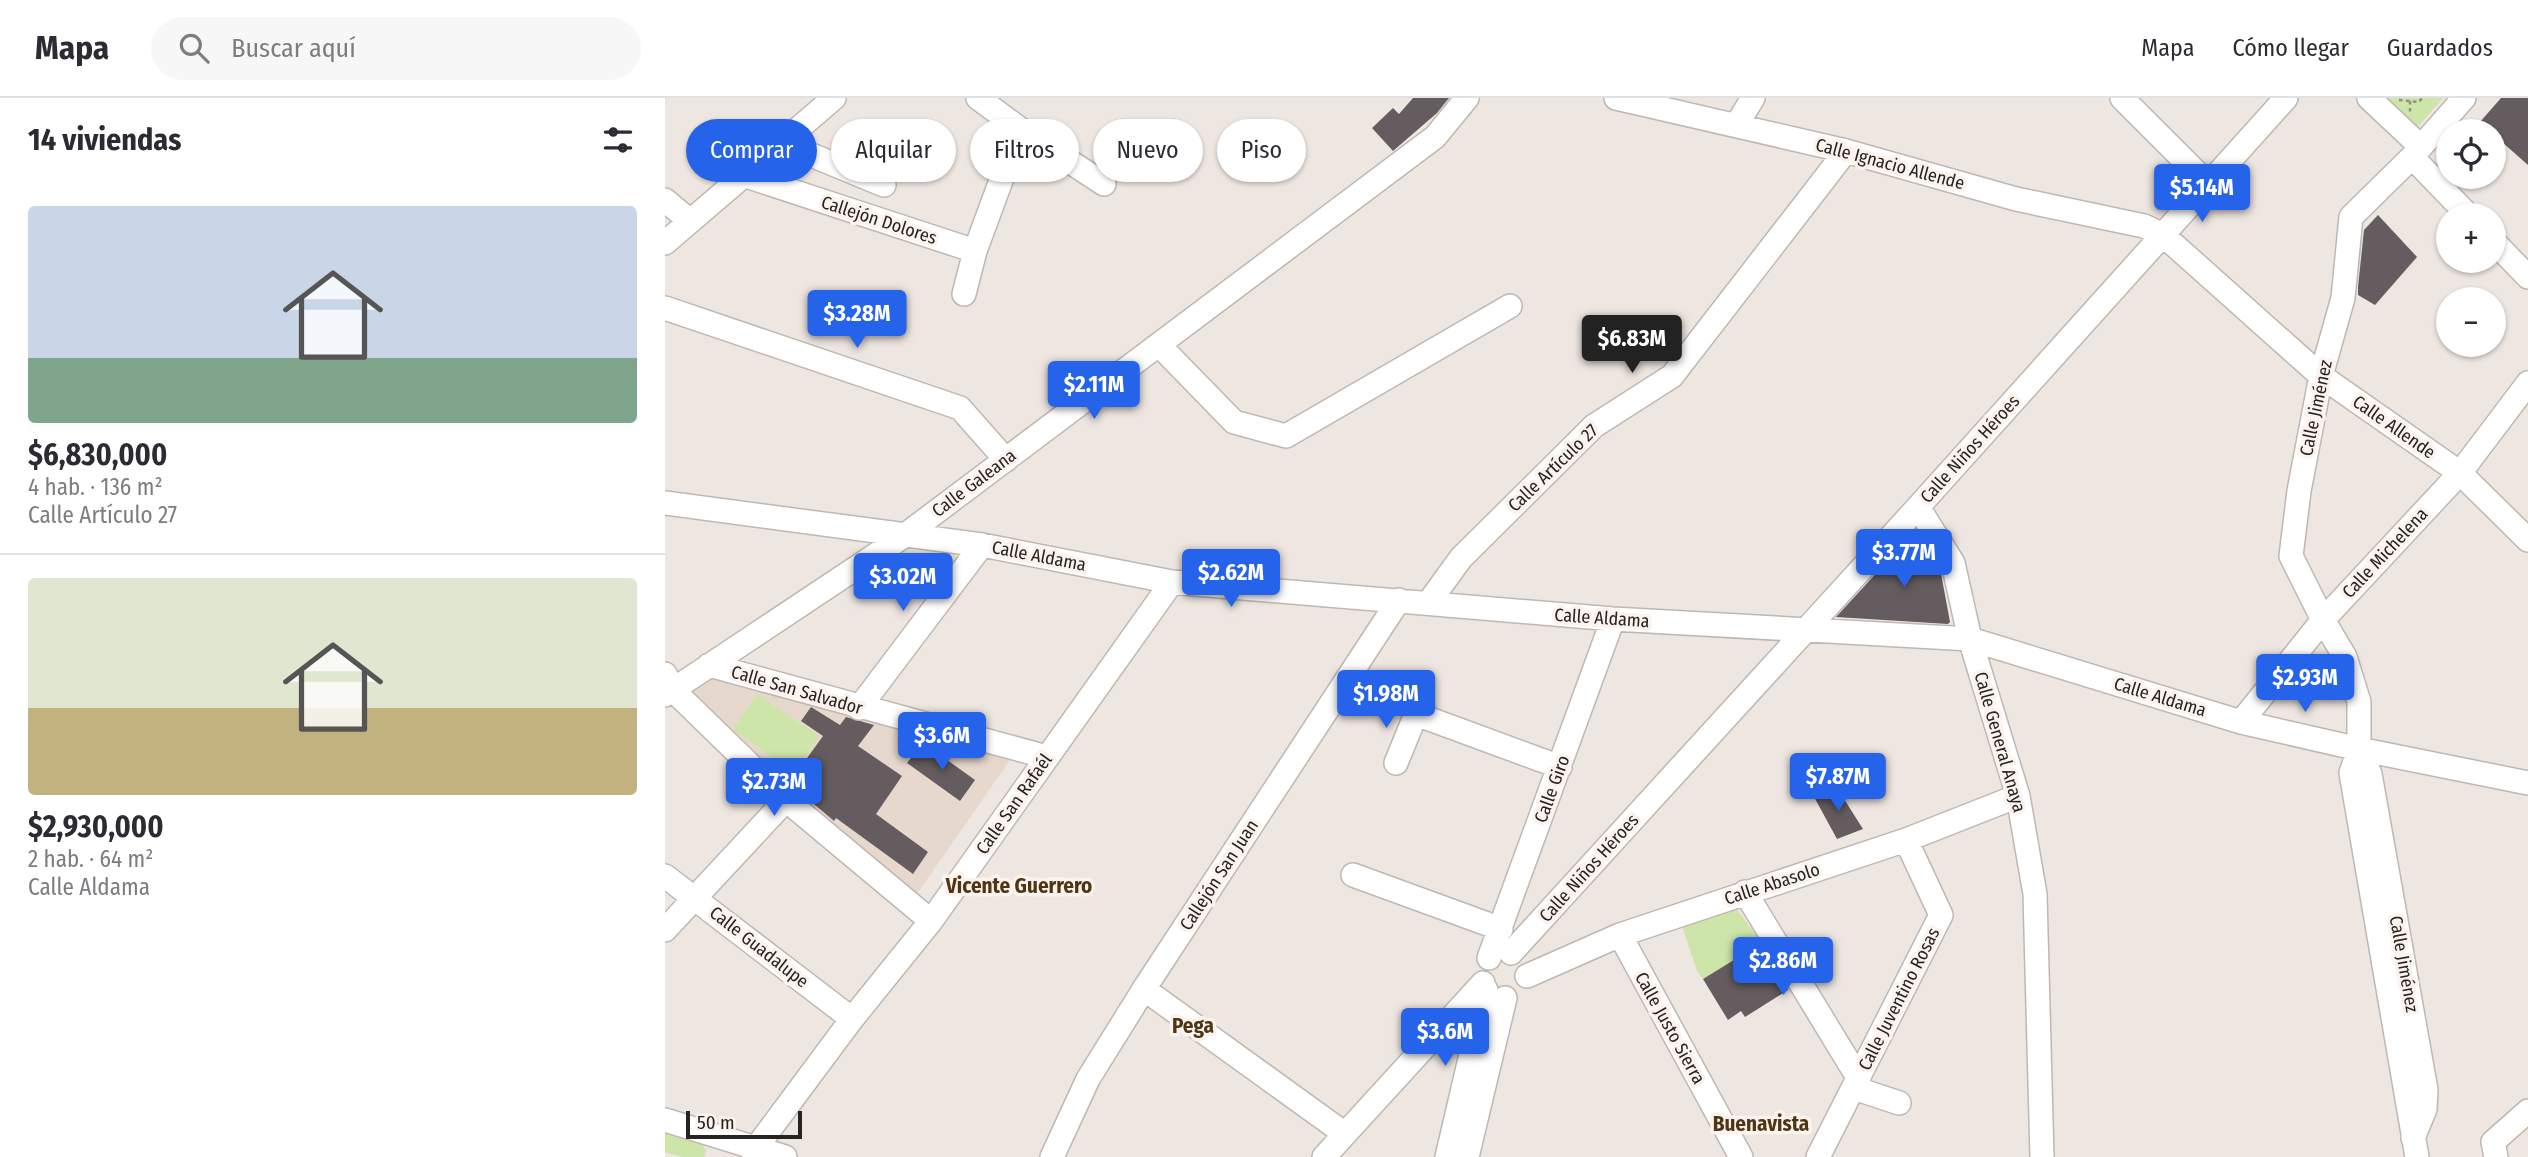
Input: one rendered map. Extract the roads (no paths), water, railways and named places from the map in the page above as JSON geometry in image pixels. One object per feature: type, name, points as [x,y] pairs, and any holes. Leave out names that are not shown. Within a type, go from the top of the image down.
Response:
[{"type":"street","points":[[808,119],[834,98]]},
{"type":"street","points":[[978,98],[1006,119]]},
{"type":"street","name":"Calle Galeana","points":[[668,686],[709,665],[904,536],[1435,137],[1468,98]]},
{"type":"street","name":"Calle Ignacio Allende","points":[[1616,98],[1846,151],[2016,199],[2144,226],[2163,235]]},
{"type":"street","points":[[1737,124],[1753,98]]},
{"type":"street","points":[[2122,98],[2208,184]]},
{"type":"street","name":"Calle Niños Héroes","points":[[1500,956],[1806,630],[2285,98]]},
{"type":"street","points":[[2369,98],[2458,203]]},
{"type":"street","name":"Calle Jiménez","points":[[2415,1148],[2351,773],[2359,749],[2359,702],[2345,657],[2323,620],[2291,555],[2299,491],[2321,376],[2343,298],[2351,217],[2464,98]]},
{"type":"street","name":"Calle Artículo 27","points":[[1429,602],[1461,558],[1594,426],[1672,376],[1846,151]]},
{"type":"street","points":[[817,157],[884,185]]},
{"type":"street","points":[[1079,168],[1104,184]]},
{"type":"street","points":[[665,243],[735,182]]},
{"type":"street","name":"Callejón Dolores","points":[[764,182],[975,251]]},
{"type":"street","points":[[964,294],[975,251],[1000,182]]},
{"type":"street","points":[[665,200],[690,221]]},
{"type":"street","name":"Calle Allende","points":[[2163,235],[2321,376],[2460,473],[2528,540]]},
{"type":"street","points":[[2506,254],[2528,277]]},
{"type":"street","points":[[1159,345],[1234,422],[1286,436],[1510,306]]},
{"type":"street","points":[[665,308],[960,408],[1006,460]]},
{"type":"street","name":"Calle Michelena","points":[[2241,722],[2323,620],[2460,473],[2528,383]]},
{"type":"street","name":"Calle Aldama","points":[[665,503],[982,545],[1172,582],[1613,619],[1970,639],[2241,722],[2528,783]]},
{"type":"street","name":"Calle General Anaya","points":[[1918,507],[1953,562],[1970,639],[2018,796],[2035,894],[2042,1157]]},
{"type":"street","points":[[859,708],[982,545]]},
{"type":"street","name":"Calle San Rafaél","points":[[755,1153],[852,1019],[931,921],[1172,582]]},
{"type":"street","name":"Callejón San Juan","points":[[1052,1157],[1088,1079],[1144,989],[1399,600]]},
{"type":"street","name":"Calle Giro","points":[[1500,956],[1501,929],[1613,619]]},
{"type":"street","name":"Calle San Salvador","points":[[709,665],[1047,757]]},
{"type":"street","points":[[668,686],[786,800],[931,921]]},
{"type":"street","points":[[1396,763],[1416,714],[1560,767]]},
{"type":"street","name":"Calle Abasolo","points":[[1527,976],[1620,935],[1906,840],[2018,796]]},
{"type":"street","points":[[665,930],[786,800]]},
{"type":"street","name":"Calle Juventino Rosas","points":[[1818,1157],[1941,915],[1906,840]]},
{"type":"street","points":[[1353,875],[1501,929]]},
{"type":"street","name":"Calle Guadalupe","points":[[665,876],[852,1019]]},
{"type":"street","points":[[1745,892],[1856,1083],[1899,1103]]},
{"type":"street","name":"Calle Justo Sierra","points":[[1620,935],[1741,1157]]},
{"type":"street","points":[[1467,1157],[1491,990],[1482,970],[1500,956],[1523,963],[1527,976],[1522,989],[1511,997],[1491,990]]},
{"type":"street","points":[[1144,989],[1345,1134]]},
{"type":"street","points":[[1324,1157],[1491,990]]},
{"type":"street","points":[[1447,1157],[1491,990]]},
{"type":"street","points":[[2496,1157],[2493,1142],[2528,1111]]},
{"type":"street","points":[[665,1119],[755,1153],[785,1157]]},
{"type":"district","name":"Vicente Guerrero","points":[[1019,886]]},
{"type":"district","name":"Pega","points":[[1193,1026]]},
{"type":"district","name":"Buenavista","points":[[1761,1124]]}]
